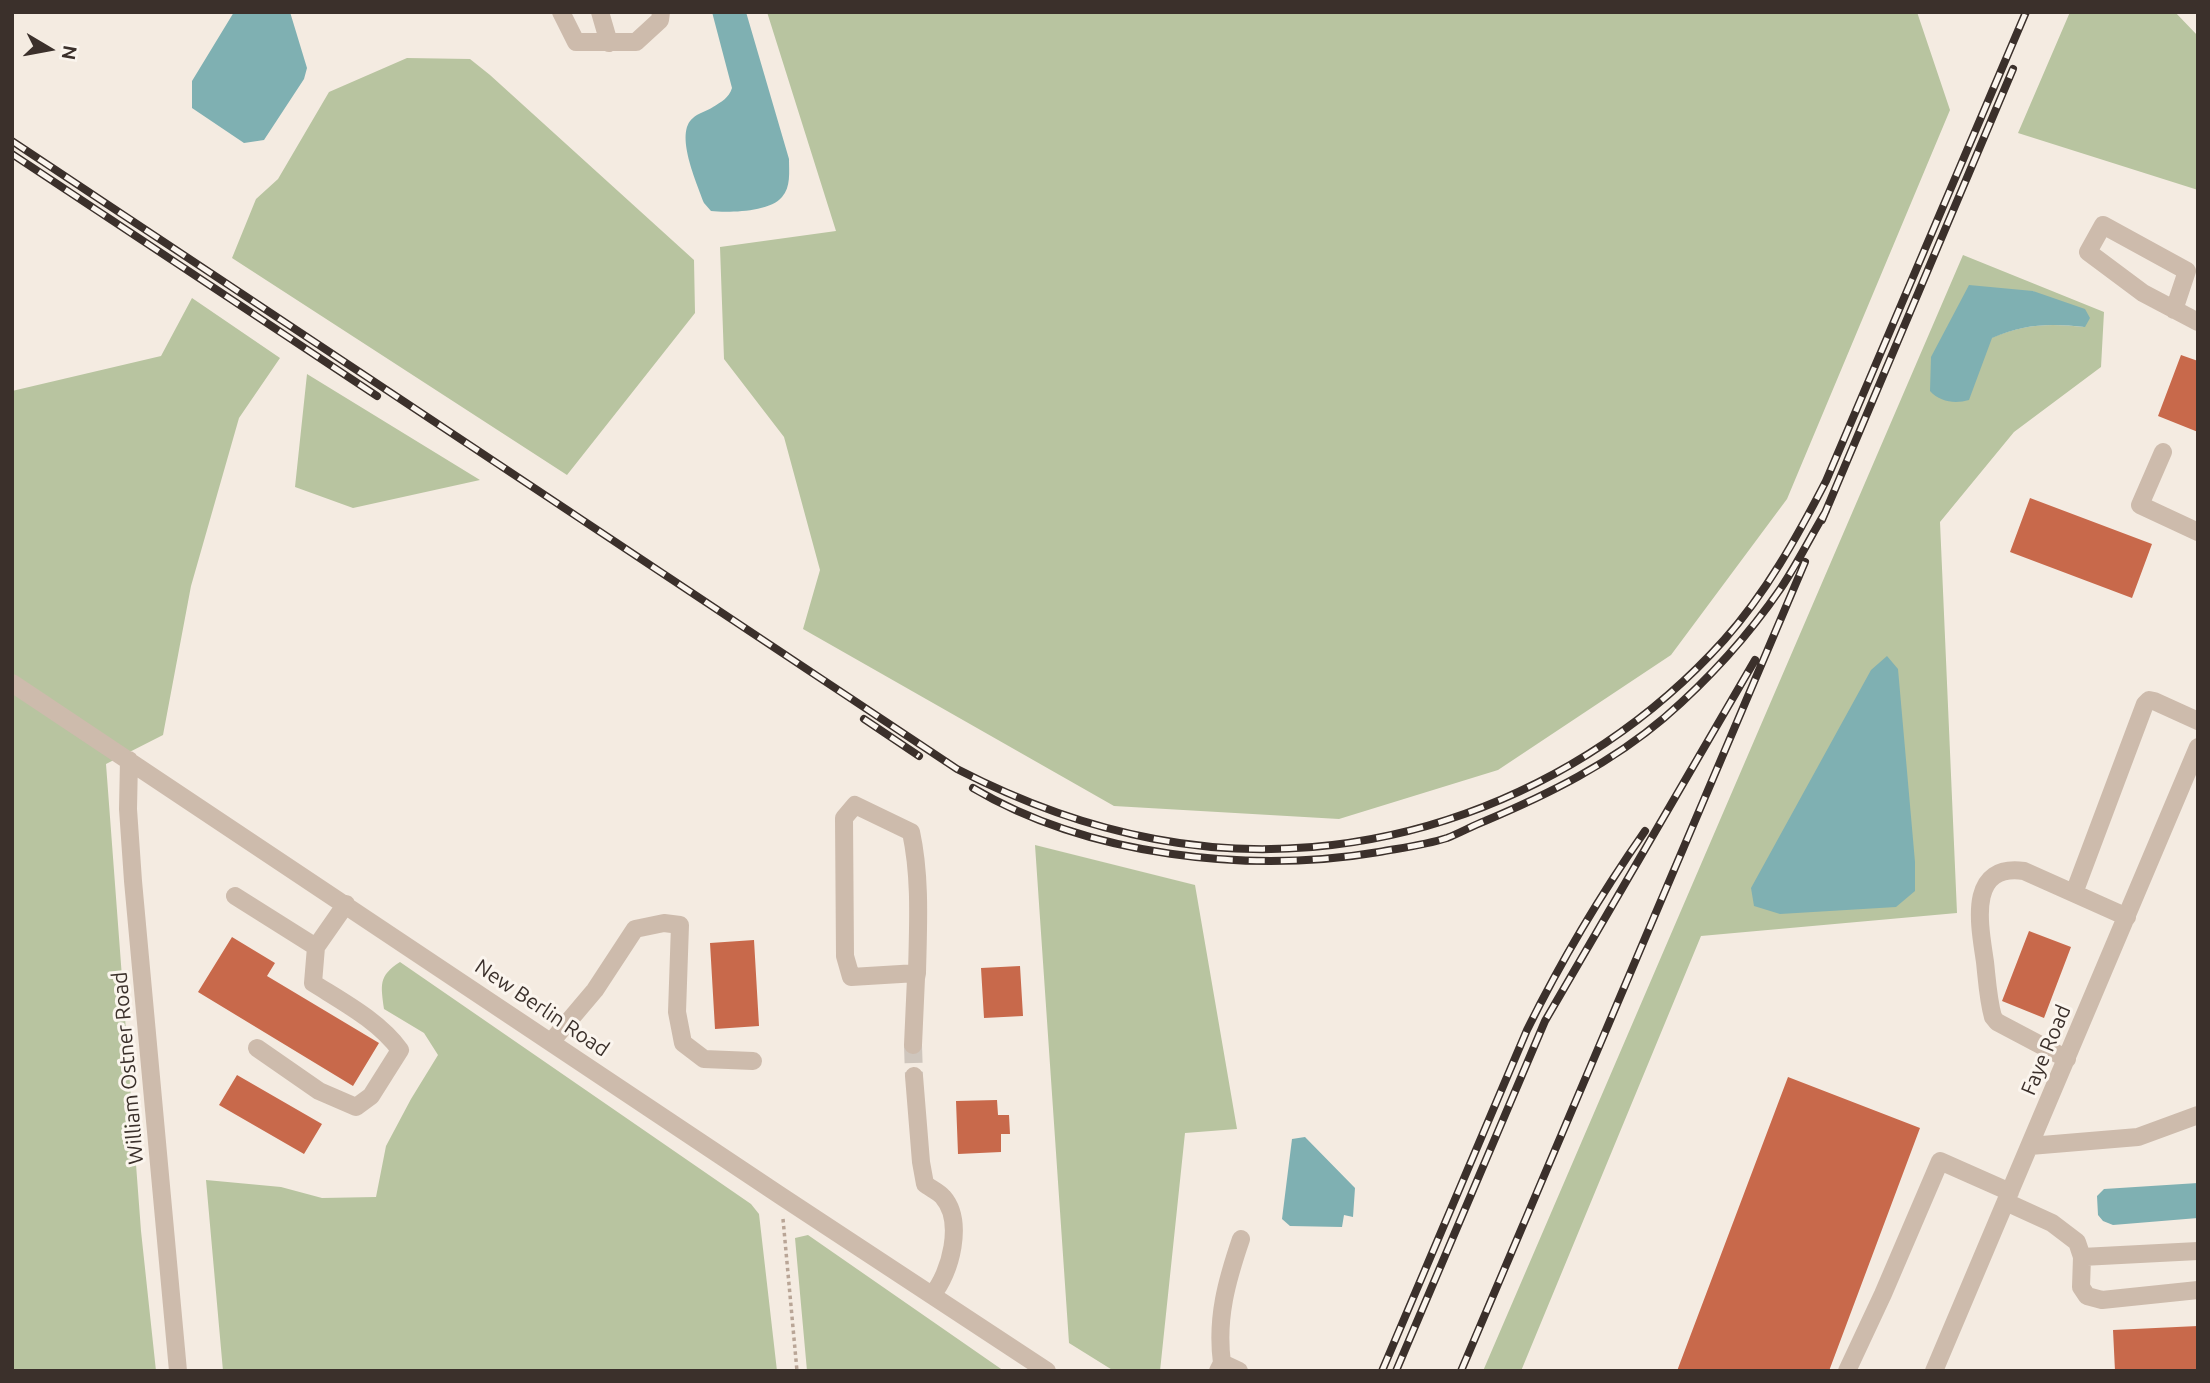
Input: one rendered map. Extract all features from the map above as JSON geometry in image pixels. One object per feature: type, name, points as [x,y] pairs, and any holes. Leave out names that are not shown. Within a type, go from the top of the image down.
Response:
[{"type":"street","points":[[561,12],[576,42],[609,43],[636,42],[660,20],[661,12]]},
{"type":"street","points":[[600,12],[609,43]]},
{"type":"street","points":[[2174,310],[2187,271],[2103,225],[2088,253],[2143,293],[2174,310],[2198,322]]},
{"type":"street","points":[[2163,453],[2140,505],[2198,533]]},
{"type":"street","name":"New Berlin Road","points":[[12,683],[1047,1371]]},
{"type":"street","points":[[2074,893],[2145,704],[2150,700],[2154,701],[2198,720]]},
{"type":"street","name":"Faye Road","points":[[1934,1371],[2198,747]]},
{"type":"street","name":"William Ostner Road","points":[[129,760],[128,809],[133,881],[178,1371]]},
{"type":"street","points":[[913,1045],[917,973],[918,919],[915,850],[911,832],[855,805],[844,818],[845,956],[851,977],[917,973]]},
{"type":"street","points":[[2067,1059],[2039,1046],[1993,1017],[1979,917],[1984,887],[1991,878],[2008,870],[2024,872],[2127,916]]},
{"type":"street","points":[[235,897],[316,947]]},
{"type":"street","points":[[257,1048],[320,1091],[356,1107],[371,1096],[400,1050],[389,1036],[345,1003],[313,984],[316,947],[346,904]]},
{"type":"street","points":[[551,1042],[595,990],[635,929],[664,923],[680,925],[677,1012],[683,1043],[704,1059],[753,1061]]},
{"type":"street","points":[[914,1076],[920,1162],[925,1184],[944,1197],[952,1219],[954,1242],[941,1285],[932,1295]]},
{"type":"street","points":[[2030,1146],[2138,1137],[2198,1115]]},
{"type":"street","points":[[1847,1371],[1940,1161],[2052,1223],[2077,1242],[2082,1257],[2081,1287],[2087,1296],[2102,1300],[2198,1290]]},
{"type":"street","points":[[1239,1371],[1220,1367],[1220,1317],[1224,1291],[1241,1239]]},
{"type":"street","points":[[2082,1257],[2198,1251]]},
{"type":"path","points":[[781,1196],[797,1371]]},
{"type":"green space","points":[[767,12],[1917,12],[1950,110],[1787,499],[1671,655],[1498,770],[1339,819],[1114,806],[803,629],[820,570],[784,437],[724,359],[720,247],[836,231]]},
{"type":"green space","points":[[2070,12],[2175,12],[2198,36],[2198,190],[2018,133]]},
{"type":"green space","points":[[407,58],[470,59],[694,260],[695,313],[567,475],[232,258],[256,199],[278,179],[329,92]]},
{"type":"green space","points":[[1963,255],[2104,312],[2101,367],[2014,432],[1940,522],[1957,913],[1701,936],[1521,1371],[1483,1371]],"holes":[[[2033,291],[2084,327],[2037,326],[1991,338]]]},
{"type":"green space","points":[[192,298],[280,358],[239,418],[191,586],[163,735],[106,764],[141,1231],[156,1371],[12,1371],[12,391],[161,356]]},
{"type":"green space","points":[[307,374],[480,480],[353,508],[295,487]]},
{"type":"green space","points":[[1035,845],[1195,885],[1237,1129],[1185,1133],[1160,1371],[1114,1371],[1069,1343]]},
{"type":"green space","points":[[400,962],[751,1204],[759,1214],[777,1371],[223,1371],[206,1180],[281,1187],[322,1198],[376,1197],[386,1146],[438,1055],[424,1033],[384,1009],[384,977]]},
{"type":"green space","points":[[808,1235],[1004,1371],[807,1371],[795,1238]]},
{"type":"water","points":[[234,12],[290,12],[307,68],[304,79],[264,140],[244,143],[192,108],[192,81]]},
{"type":"water","points":[[712,12],[746,12],[789,159],[789,179],[785,193],[776,202],[759,209],[711,211],[704,203],[689,159],[686,146],[688,125],[695,116],[724,99],[732,88]]},
{"type":"water","points":[[1969,285],[2033,291],[2085,309],[2090,318],[2085,327],[2037,326],[1992,338],[1969,400],[1948,401],[1938,398],[1930,391],[1931,357]]},
{"type":"water","points":[[1887,656],[1898,669],[1915,862],[1915,891],[1896,907],[1780,914],[1754,906],[1751,888],[1871,670]]},
{"type":"water","points":[[1305,1137],[1355,1188],[1353,1217],[1344,1215],[1342,1227],[1290,1226],[1282,1219],[1292,1139]]},
{"type":"water","points":[[2198,1183],[2198,1218],[2113,1225],[2103,1221],[2098,1215],[2097,1196],[2104,1189]]},
{"type":"building","points":[[2181,355],[2198,361],[2198,432],[2158,416]]},
{"type":"building","points":[[2030,498],[2152,544],[2132,598],[2010,552]]},
{"type":"building","points":[[2029,931],[2071,947],[2044,1018],[2002,1001]]},
{"type":"building","points":[[232,937],[275,963],[267,976],[379,1043],[353,1086],[198,992]]},
{"type":"building","points":[[754,940],[759,1026],[715,1029],[710,943]]},
{"type":"building","points":[[1020,966],[1023,1016],[984,1018],[981,968]]},
{"type":"building","points":[[237,1075],[322,1124],[304,1154],[219,1105]]},
{"type":"building","points":[[1788,1077],[1920,1128],[1829,1371],[1677,1371]]},
{"type":"building","points":[[997,1100],[998,1115],[1009,1115],[1010,1134],[1001,1134],[1001,1152],[958,1154],[956,1101]]},
{"type":"building","points":[[2198,1326],[2198,1371],[2115,1371],[2113,1330]]},
{"type":"tunnel","points":[[913,1045],[914,1076]]},
{"type":"railway","points":[[12,141],[957,769],[1004,792],[1053,811],[1129,834],[1234,848],[1313,847],[1390,835],[1465,814],[1537,783],[1605,743],[1667,696],[1724,640],[1754,603],[1780,564],[1826,481],[2026,12]]},
{"type":"railway","points":[[1822,520],[2013,69]]},
{"type":"railway","points":[[12,154],[377,396]]},
{"type":"railway","points":[[973,788],[1018,811],[1067,830],[1170,854],[1277,861],[1329,858],[1404,848],[1447,838],[1533,800],[1579,776],[1623,749],[1664,718],[1712,673],[1755,623],[1787,579],[1826,511]]},
{"type":"railway","points":[[1461,1371],[1805,562]]},
{"type":"railway","points":[[1396,1371],[1545,1021],[1755,660]]},
{"type":"railway","points":[[864,719],[919,756]]},
{"type":"railway","points":[[1382,1371],[1527,1030],[1582,928],[1645,831]]}]
